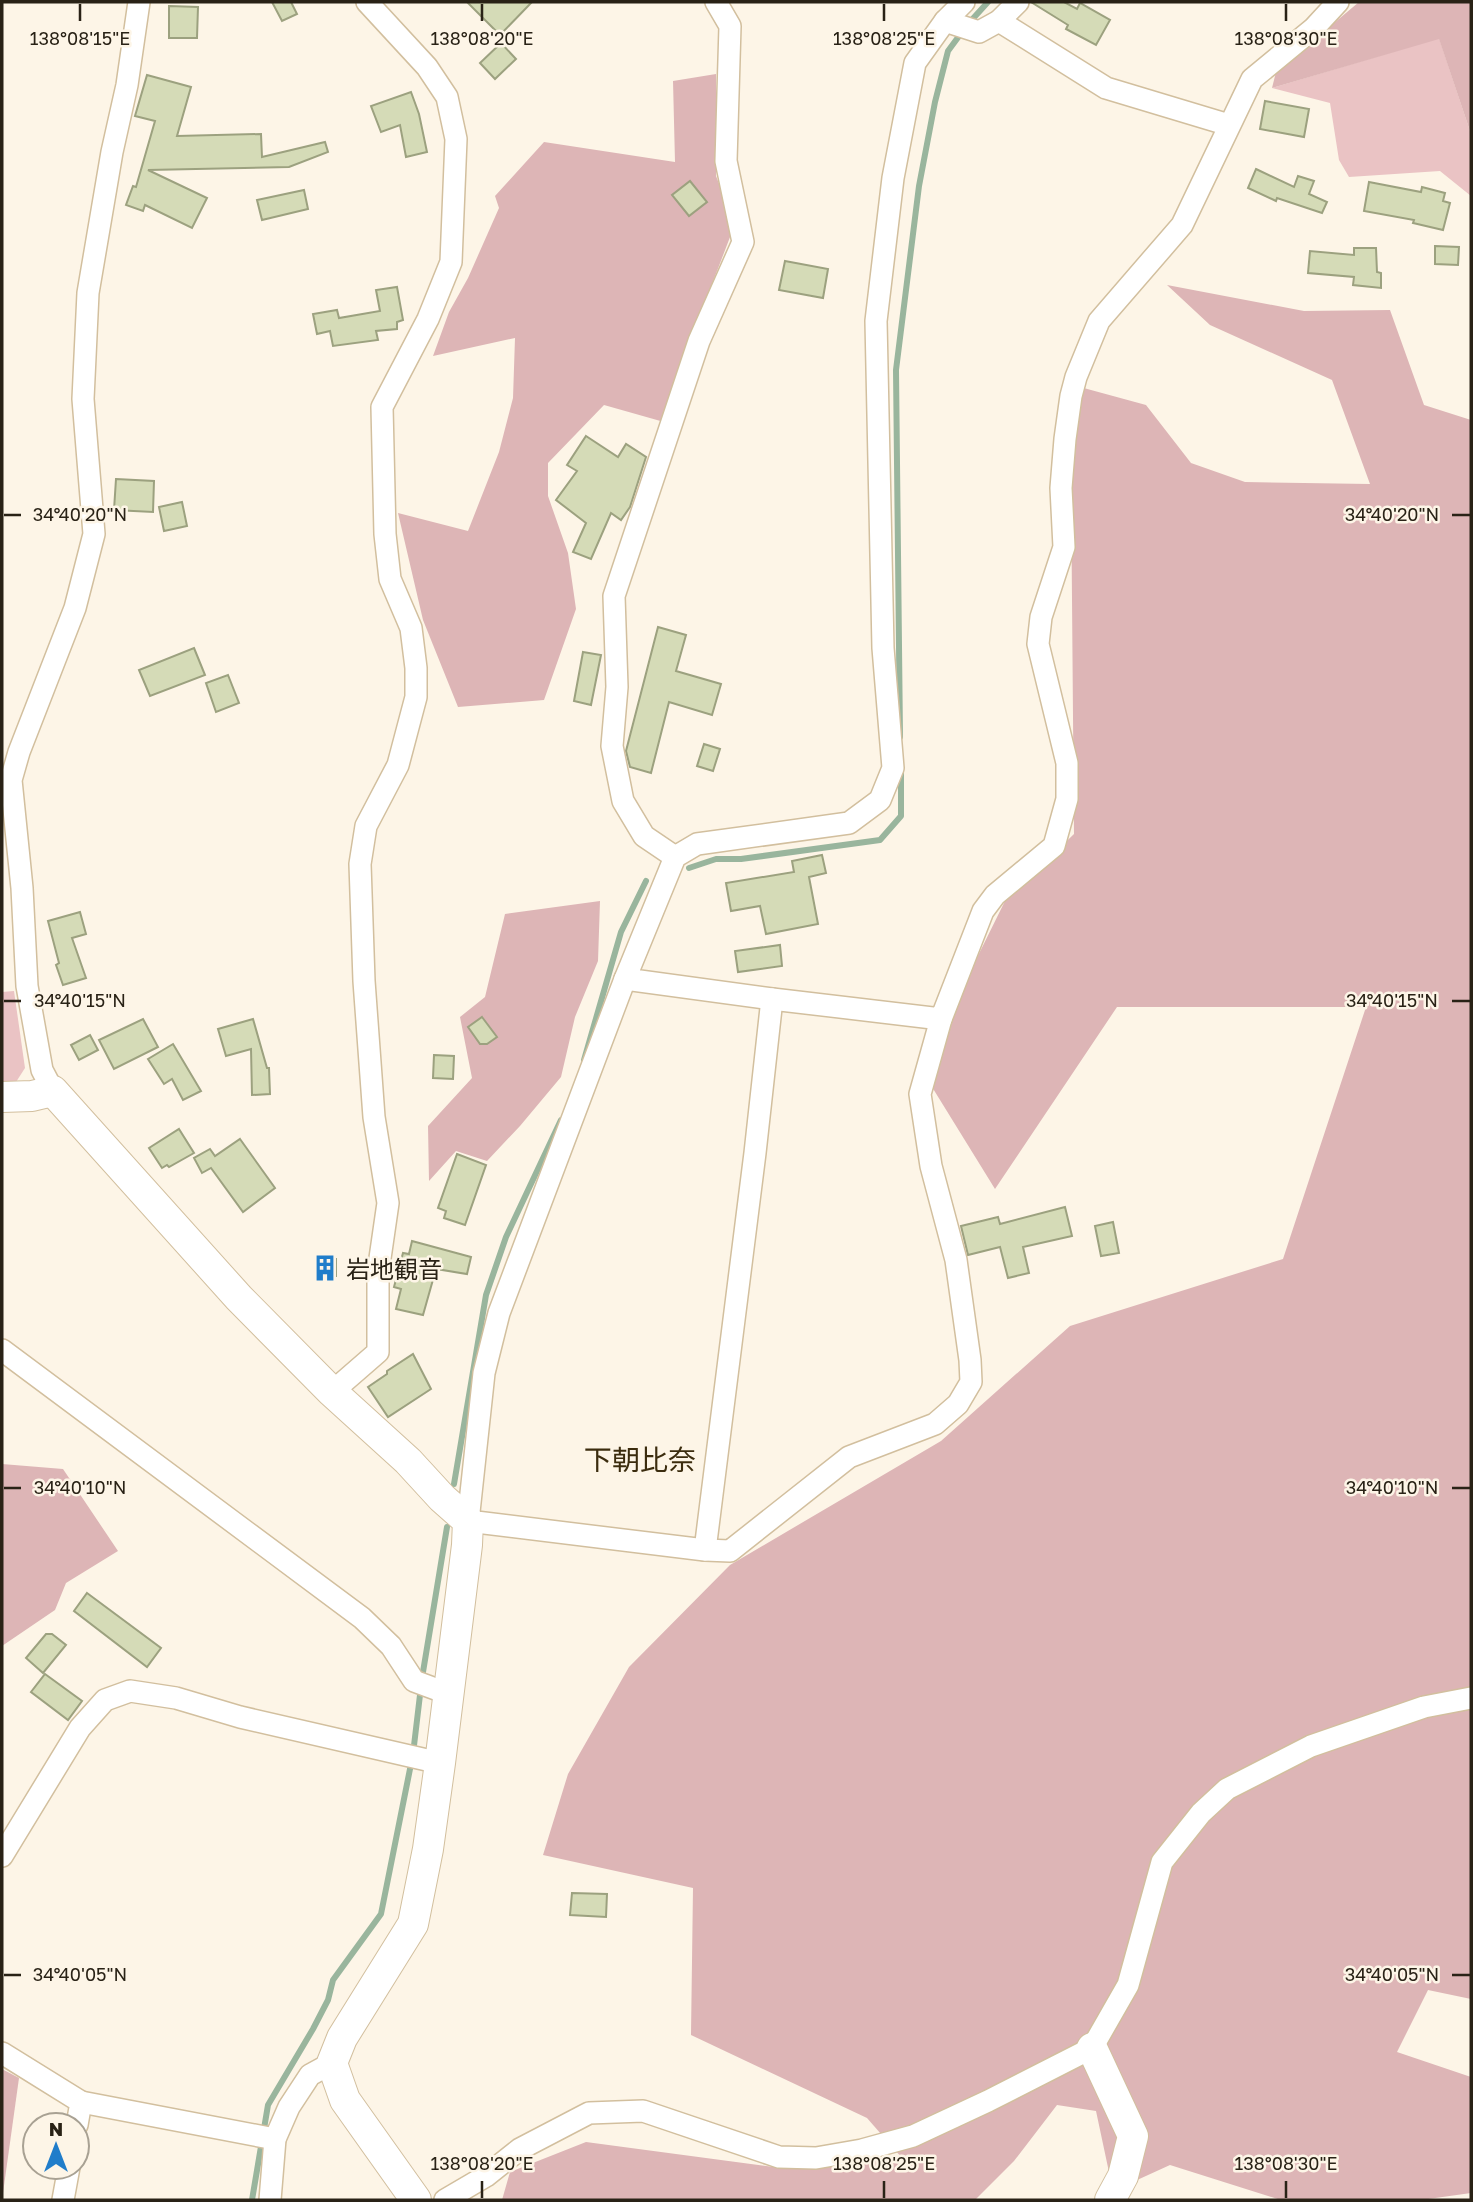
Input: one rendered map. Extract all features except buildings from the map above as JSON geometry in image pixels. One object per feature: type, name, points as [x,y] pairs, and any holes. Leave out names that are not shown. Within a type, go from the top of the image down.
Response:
[{"type":"street","points":[[139,2],[127,85],[112,152],[88,292],[83,399],[94,534],[75,607],[10,749],[27,986],[42,1070],[53,1091],[239,1298],[332,1392],[408,1461],[442,1498],[468,1521],[730,1551],[849,1457],[935,1424],[958,1404],[971,1382],[971,1360],[956,1260],[931,1166],[919,1094],[941,1018],[983,911],[995,895],[1054,846],[1068,799],[1067,763],[1038,644],[1041,617],[1064,547],[1062,476],[1065,439],[1076,377],[1099,321],[1182,225],[1252,79],[1314,28],[1338,2]]},
{"type":"street","points":[[332,1392],[379,1352],[378,1272],[388,1203],[374,1117],[364,981],[360,864],[366,826],[398,765],[415,696],[416,668],[411,628],[390,579],[385,534],[382,407],[428,319],[451,262],[456,139],[447,97],[427,67],[367,2]]},
{"type":"street","points":[[675,857],[644,836],[623,801],[611,746],[617,687],[614,596],[699,341],[743,242],[726,162],[730,26],[716,2]]},
{"type":"street","points":[[270,2200],[264,2137],[289,2107],[310,2075],[332,2063],[342,2038],[413,1924],[428,1849],[433,1762],[467,1545],[484,1373],[499,1313],[625,979],[675,857],[697,844],[849,823],[880,800],[893,768],[883,648],[876,321],[893,178],[915,63],[944,11],[964,2]]},
{"type":"street","points":[[944,11],[979,32],[999,21],[1018,2]]},
{"type":"street","points":[[999,21],[1106,88],[1229,125]]},
{"type":"street","points":[[625,979],[941,1018]]},
{"type":"street","points":[[705,1550],[772,999]]},
{"type":"street","points":[[2,1097],[32,1096],[53,1091]]},
{"type":"street","points":[[2,1350],[362,1618],[391,1646],[414,1681],[442,1692]]},
{"type":"street","points":[[2,1856],[80,1728],[105,1700],[130,1690],[176,1698],[240,1717],[433,1762]]},
{"type":"street","points":[[445,2200],[486,2175],[520,2148],[589,2113],[643,2111],[779,2157],[816,2158],[862,2150],[913,2136],[988,2101],[1092,2048],[1128,1985],[1162,1862],[1201,1813],[1227,1789],[1311,1746],[1424,1707],[1471,1698]]},
{"type":"street","points":[[1092,2048],[1133,2136],[1123,2175],[1110,2200]]},
{"type":"street","points":[[2,2053],[81,2102],[264,2137]]},
{"type":"street","points":[[332,2063],[345,2100],[416,2200]]},
{"type":"street","points":[[79,2111],[81,2102]]},
{"type":"street","points":[[62,2200],[66,2181]]},
{"type":"shaded area","points":[[1359,2],[1471,2],[1471,134],[1439,39],[1272,88],[1276,72]]},
{"type":"shaded area","points":[[1439,38],[1471,134],[1471,196],[1440,171],[1349,177],[1339,160],[1330,103],[1272,88]]},
{"type":"shaded area","points":[[716,74],[716,176],[735,224],[686,352],[664,422],[604,405],[548,463],[548,496],[568,553],[576,609],[544,700],[458,707],[423,620],[398,513],[468,531],[499,452],[513,398],[515,338],[433,356],[449,312],[468,278],[499,208],[495,196],[544,142],[675,162],[673,81]]},
{"type":"shaded area","points":[[1167,285],[1304,311],[1390,310],[1424,405],[1471,420],[1471,1999],[1428,1990],[1397,2052],[1471,2077],[1471,2193],[1421,2200],[1281,2200],[1170,2165],[1113,2191],[1096,2111],[1057,2105],[1014,2161],[975,2200],[502,2200],[510,2172],[586,2142],[774,2167],[902,2158],[867,2118],[691,2035],[693,1888],[543,1855],[568,1774],[629,1667],[730,1565],[941,1441],[1070,1326],[1283,1259],[1366,1007],[1117,1007],[995,1189],[932,1087],[964,984],[1005,901],[1074,834],[1071,481],[1080,387],[1146,405],[1191,463],[1245,482],[1370,484],[1332,380],[1210,325]]},
{"type":"shaded area","points":[[600,901],[598,961],[575,1017],[561,1077],[487,1161],[456,1151],[429,1181],[428,1126],[472,1078],[460,1017],[485,997],[505,914]]},
{"type":"shaded area","points":[[14,991],[25,1068],[16,1082],[2,1083],[2,992]]},
{"type":"shaded area","points":[[2,1464],[63,1469],[118,1551],[66,1583],[55,1610],[2,1646]]},
{"type":"shaded area","points":[[2,2069],[19,2078],[2,2200]]},
{"type":"waterway","points":[[968,24],[988,2]]},
{"type":"waterway","points":[[900,737],[896,370],[919,186],[935,102],[948,51],[962,32]]},
{"type":"waterway","points":[[689,868],[716,859],[741,859],[880,840],[901,816],[901,768]]},
{"type":"waterway","points":[[584,1060],[621,932],[646,881]]},
{"type":"waterway","points":[[454,1484],[486,1295],[506,1237],[561,1120]]},
{"type":"waterway","points":[[252,2200],[268,2105],[313,2029],[328,2000],[333,1980],[381,1914],[413,1754],[422,1678],[447,1527]]},
{"type":"place","name":"岩地観音","points":[[325,1268]]},
{"type":"district","name":"下朝比奈","points":[[640,1459]]}]
